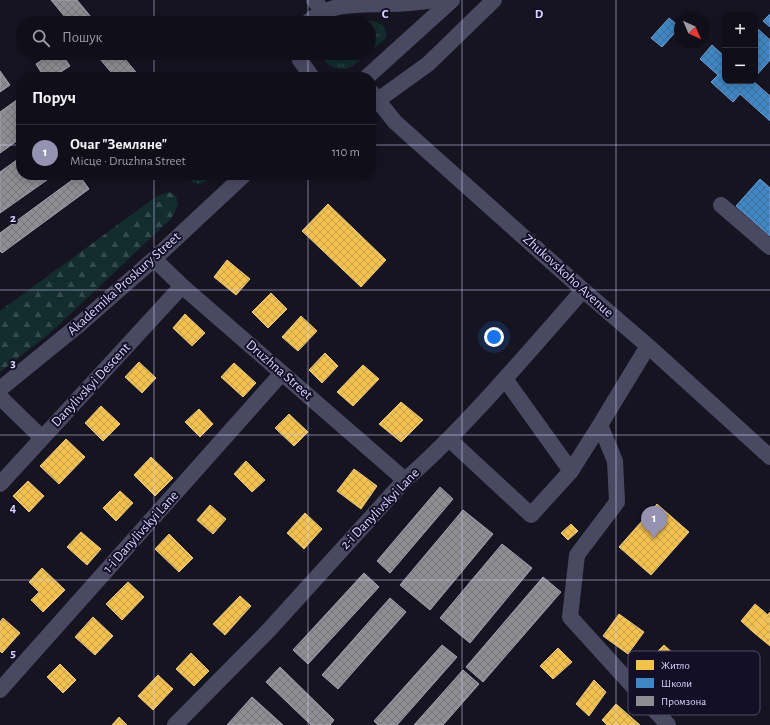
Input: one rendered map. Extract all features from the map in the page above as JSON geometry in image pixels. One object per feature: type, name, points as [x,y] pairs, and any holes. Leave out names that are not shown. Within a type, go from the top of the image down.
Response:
[{"type":"street","points":[[312,16],[319,5],[413,3],[434,0]]},
{"type":"street","points":[[373,72],[452,0]]},
{"type":"street","points":[[376,95],[428,64],[494,0]]},
{"type":"street","points":[[300,60],[308,72]]},
{"type":"street","name":"Zhukovskoho Avenue","points":[[376,98],[395,122],[648,346],[770,457]]},
{"type":"street","name":"Akademika Proskury Street","points":[[0,389],[81,323],[154,259],[239,180]]},
{"type":"street","points":[[721,205],[770,247]]},
{"type":"street","name":"Druzhna Street","points":[[154,259],[182,286],[405,480]]},
{"type":"street","name":"Danylivskyi Descent","points":[[0,484],[182,286]]},
{"type":"street","name":"2-i Danylivskyi Lane","points":[[175,725],[268,631],[405,480],[449,439],[505,379],[583,290]]},
{"type":"street","points":[[449,439],[531,515],[571,470],[648,346]]},
{"type":"street","name":"1-i Danylivskyi Lane","points":[[0,690],[282,373]]},
{"type":"street","points":[[505,379],[571,470]]},
{"type":"street","points":[[0,397],[42,438]]},
{"type":"street","points":[[600,425],[615,461],[617,502],[577,555],[570,617],[628,681]]},
{"type":"street","points":[[659,715],[668,725]]},
{"type":"green space","points":[[376,22],[383,25],[386,32],[386,38],[376,46]]},
{"type":"green space","points":[[323,60],[359,60],[353,66],[346,69],[336,68]]},
{"type":"green space","points":[[191,180],[207,180],[200,184],[193,183]]},
{"type":"green space","points":[[169,192],[176,196],[178,205],[171,219],[48,335],[0,372],[0,311],[157,196]]},
{"type":"building: Житло","points":[[328,204],[386,260],[361,287],[302,231]]},
{"type":"building: Житло","points":[[227,260],[250,279],[236,295],[214,277]]},
{"type":"building: Житло","points":[[271,293],[287,309],[268,328],[252,312]]},
{"type":"building: Житло","points":[[185,314],[205,333],[192,346],[173,328]]},
{"type":"building: Житло","points":[[301,316],[317,331],[298,351],[282,337]]},
{"type":"building: Житло","points":[[325,353],[338,366],[322,383],[309,370]]},
{"type":"building: Житло","points":[[139,362],[156,378],[142,393],[125,377]]},
{"type":"building: Житло","points":[[234,363],[256,383],[243,397],[221,377]]},
{"type":"building: Житло","points":[[363,365],[379,379],[353,406],[337,392]]},
{"type":"building: Житло","points":[[401,402],[423,420],[401,442],[379,424]]},
{"type":"building: Житло","points":[[101,406],[120,424],[103,441],[85,423]]},
{"type":"building: Житло","points":[[199,409],[213,424],[200,437],[185,422]]},
{"type":"building: Житло","points":[[289,414],[308,432],[294,446],[275,428]]},
{"type":"building: Житло","points":[[66,439],[85,457],[59,484],[40,466]]},
{"type":"building: Житло","points":[[151,457],[173,478],[155,496],[134,475]]},
{"type":"building: Житло","points":[[246,461],[265,480],[252,492],[234,474]]},
{"type":"building: Житло","points":[[354,469],[377,486],[361,509],[337,491]]},
{"type":"building: Житло","points":[[28,481],[44,496],[29,512],[13,496]]},
{"type":"building: Житло","points":[[120,491],[133,503],[116,521],[103,508]]},
{"type":"building: Житло","points":[[657,504],[689,532],[651,575],[619,547]]},
{"type":"building: Житло","points":[[210,505],[226,519],[213,534],[197,520]]},
{"type":"building: Житло","points":[[305,513],[322,529],[304,549],[287,533]]},
{"type":"building: Житло","points":[[571,524],[578,531],[568,540],[561,533]]},
{"type":"building: Житло","points":[[81,532],[101,549],[87,565],[67,547]]},
{"type":"building: Житло","points":[[169,534],[193,558],[179,572],[155,549]]},
{"type":"building: Житло","points":[[42,568],[65,590],[43,612],[31,600],[39,592],[29,582]]},
{"type":"building: Житло","points":[[128,582],[144,597],[122,620],[106,604]]},
{"type":"building: Житло","points":[[240,596],[251,606],[225,635],[213,624]]},
{"type":"building: Житло","points":[[755,604],[768,615],[753,632],[741,621]]},
{"type":"building: Житло","points":[[770,612],[770,646],[753,632]]},
{"type":"building: Житло","points":[[619,614],[644,632],[630,651],[628,651],[628,654],[603,636]]},
{"type":"building: Житло","points":[[93,617],[113,636],[95,655],[75,637]]},
{"type":"building: Житло","points":[[3,618],[20,633],[2,653],[0,651],[0,622]]},
{"type":"building: Житло","points":[[664,645],[671,651],[658,651]]},
{"type":"building: Житло","points":[[558,648],[572,662],[553,679],[540,666]]},
{"type":"building: Житло","points":[[191,653],[209,671],[194,686],[176,669]]},
{"type":"building: Житло","points":[[60,664],[76,680],[63,693],[47,677]]},
{"type":"building: Житло","points":[[158,675],[173,689],[153,710],[138,696]]},
{"type":"building: Житло","points":[[594,680],[606,692],[589,716],[576,704]]},
{"type":"building: Житло","points":[[616,704],[640,725],[607,725],[602,720]]},
{"type":"building: Житло","points":[[119,717],[127,725],[112,725]]},
{"type":"building: Школи","points":[[770,14],[770,27],[763,21]]},
{"type":"building: Школи","points":[[669,18],[674,22],[674,34],[662,47],[651,38]]},
{"type":"building: Школи","points":[[758,29],[770,40],[770,60],[758,74]]},
{"type":"building: Школи","points":[[712,45],[722,54],[722,84],[756,84],[770,96],[770,121],[740,94],[733,102],[711,82],[718,75],[700,59]]},
{"type":"building: Школи","points":[[760,179],[770,188],[770,236],[736,206]]},
{"type":"building: Промзона","points":[[51,0],[77,0],[90,16],[64,16]]},
{"type":"building: Промзона","points":[[42,60],[66,60],[70,66],[61,72],[41,72],[36,64]]},
{"type":"building: Промзона","points":[[101,60],[126,60],[136,72],[111,72]]},
{"type":"building: Промзона","points":[[0,71],[10,85],[0,92]]},
{"type":"building: Промзона","points":[[16,101],[16,142],[0,153],[0,112]]},
{"type":"building: Промзона","points":[[16,161],[16,180],[47,180],[0,213],[0,172]]},
{"type":"building: Промзона","points":[[72,180],[83,180],[89,189],[2,253],[0,251],[0,233]]},
{"type":"building: Промзона","points":[[440,487],[453,499],[390,573],[377,561]]},
{"type":"building: Промзона","points":[[463,510],[493,534],[430,610],[400,585]]},
{"type":"building: Промзона","points":[[502,544],[532,568],[470,643],[440,618]]},
{"type":"building: Промзона","points":[[364,573],[379,587],[308,664],[293,650]]},
{"type":"building: Промзона","points":[[543,577],[561,592],[483,682],[466,667]]},
{"type":"building: Промзона","points":[[390,598],[406,612],[338,689],[322,675]]},
{"type":"building: Промзона","points":[[442,645],[457,657],[397,725],[378,725],[374,721]]},
{"type":"building: Промзона","points":[[280,667],[334,720],[330,725],[311,725],[266,682]]},
{"type":"building: Промзона","points":[[463,670],[479,684],[443,725],[414,725]]},
{"type":"building: Промзона","points":[[252,697],[283,725],[227,725]]},
{"type":"place","name":"Очаг \"Земляне\"","points":[[654,539]]}]
